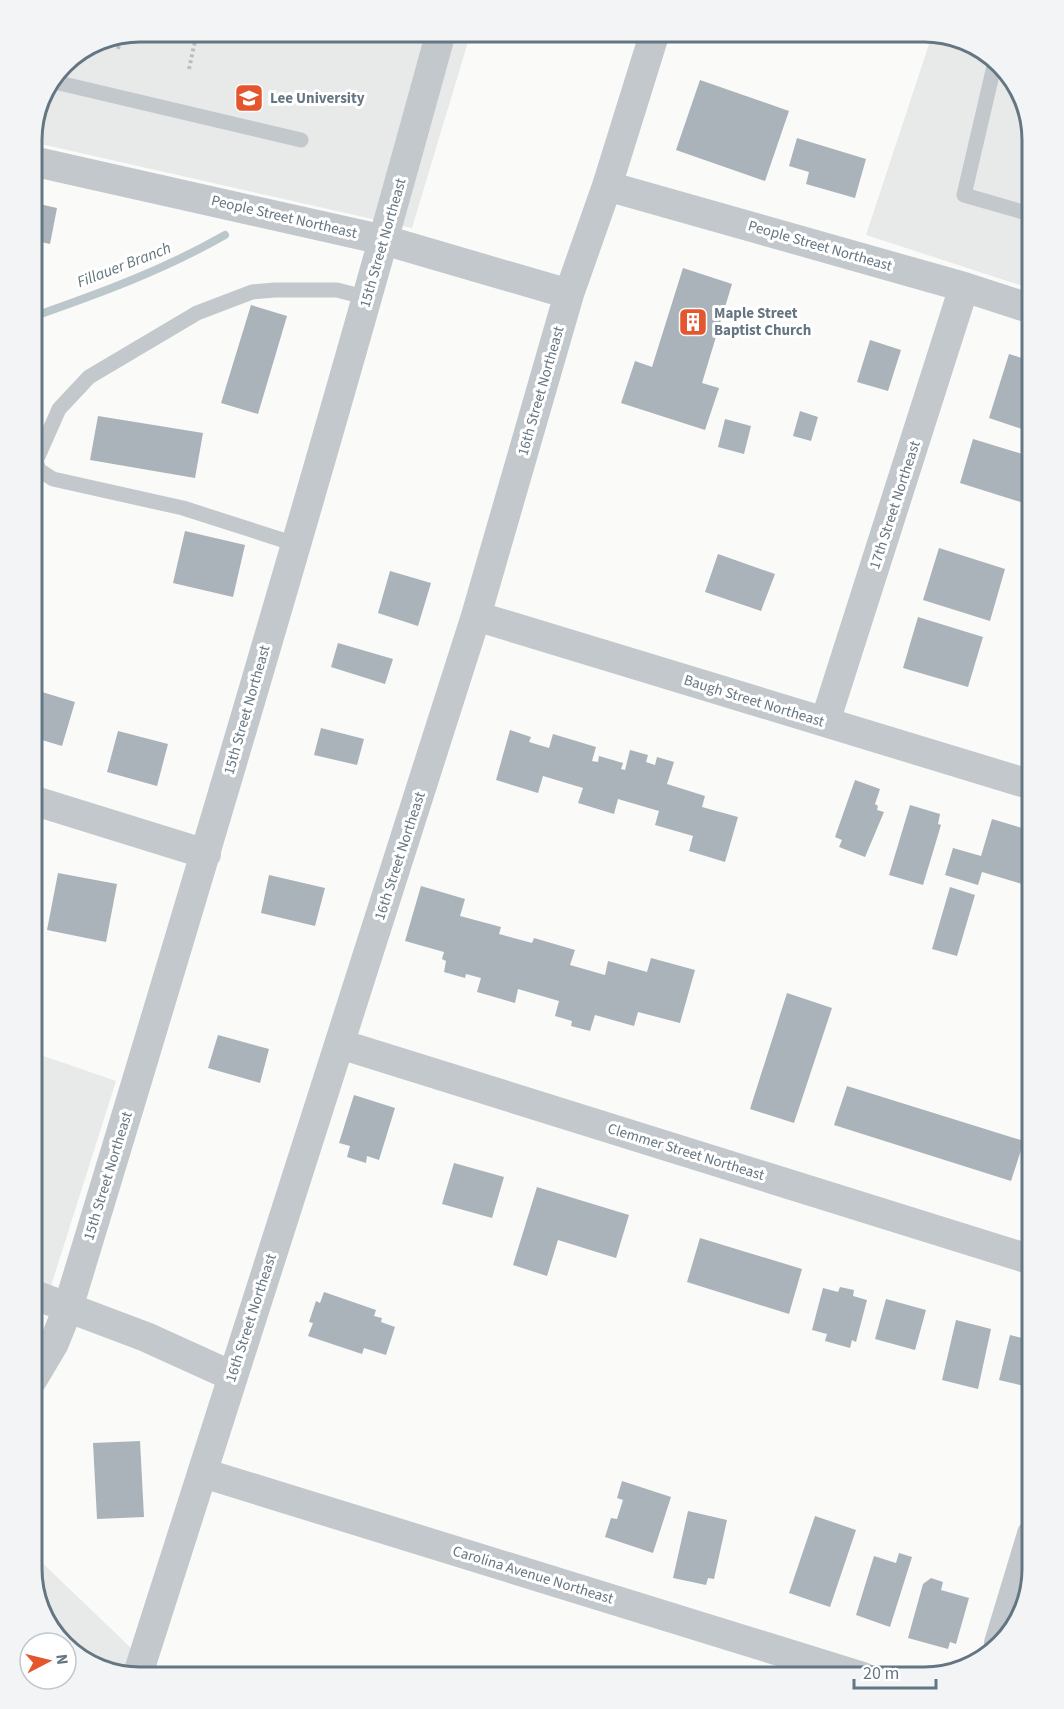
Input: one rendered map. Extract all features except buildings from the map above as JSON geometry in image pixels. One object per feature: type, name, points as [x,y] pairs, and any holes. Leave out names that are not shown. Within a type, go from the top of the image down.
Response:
[{"type":"street","name":"15th Street Northeast","points":[[42,1363],[54,1343],[68,1308],[206,854],[368,298],[438,42]]},
{"type":"street","name":"16th Street Northeast","points":[[140,1667],[476,616],[569,294],[607,186],[652,42]]},
{"type":"street","name":"People Street Northeast","points":[[42,163],[384,240],[569,294]]},
{"type":"street","name":"People Street Northeast","points":[[607,186],[964,287],[1022,306]]},
{"type":"street","name":"17th Street Northeast","points":[[825,722],[964,287]]},
{"type":"street","name":"Baugh Street Northeast","points":[[476,616],[1022,782]]},
{"type":"street","points":[[42,803],[206,854]]},
{"type":"street","name":"Clemmer Street Northeast","points":[[340,1044],[1022,1257]]},
{"type":"street","points":[[42,1298],[146,1337],[232,1376]]},
{"type":"street","name":"Carolina Avenue Northeast","points":[[203,1473],[831,1667]]},
{"type":"street","points":[[1005,1624],[1022,1567]]},
{"type":"lane","points":[[993,70],[964,195],[1022,212]]},
{"type":"lane","points":[[61,83],[301,140]]},
{"type":"lane","points":[[42,447],[59,409],[89,377],[196,313],[252,292],[274,290],[336,290],[368,298]]},
{"type":"lane","points":[[42,472],[53,478],[183,508],[295,544]]},
{"type":"path","points":[[189,69],[195,42]]},
{"type":"path","points":[[118,49],[119,44]]},
{"type":"shaded area","name":"Lee University","points":[[140,42],[468,42],[412,228],[42,144],[44,121],[49,102],[71,71],[102,49],[121,44]]},
{"type":"shaded area","points":[[930,42],[956,47],[989,66],[998,75],[1012,97],[1020,121],[1022,286],[866,235]]},
{"type":"shaded area","points":[[42,1055],[116,1081],[42,1314]]},
{"type":"shaded area","points":[[42,1563],[131,1648],[126,1666],[108,1662],[78,1645],[78,1631],[64,1631],[47,1601]]},
{"type":"waterway","name":"Fillauer Branch","points":[[42,313],[155,270],[225,235]]},
{"type":"place","name":"Lee University","points":[[249,98]]},
{"type":"place","name":"Maple Street Baptist Church","points":[[693,322]]}]
